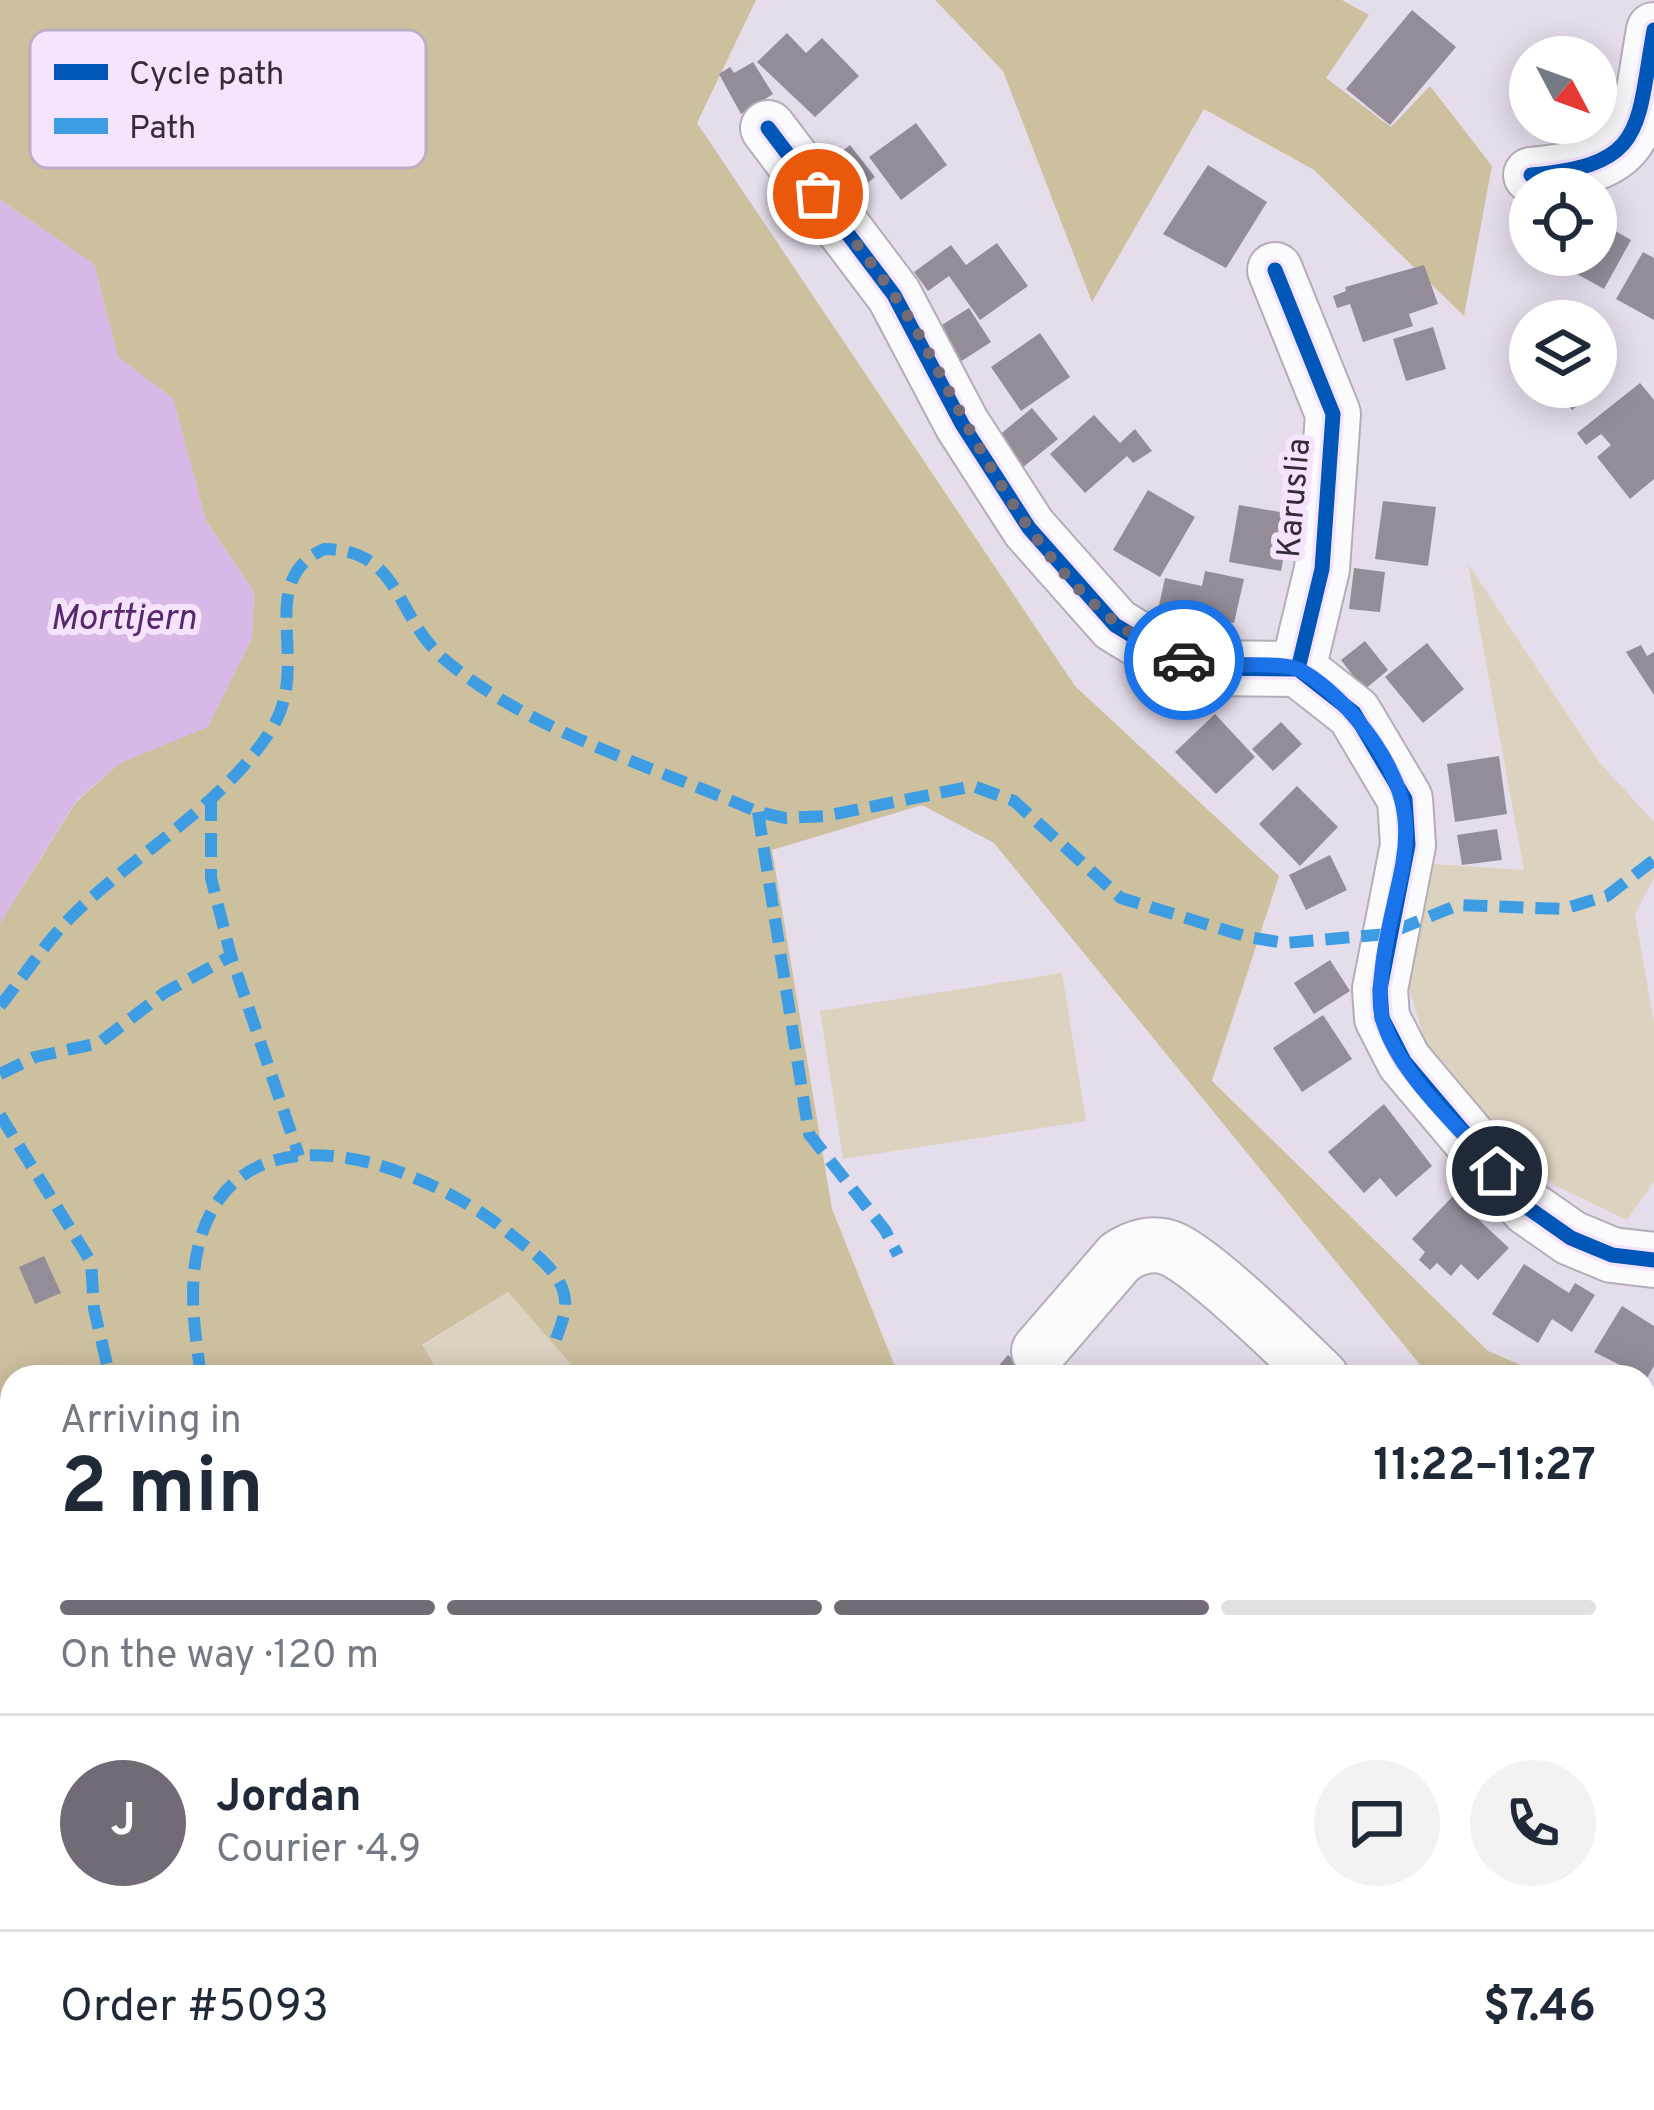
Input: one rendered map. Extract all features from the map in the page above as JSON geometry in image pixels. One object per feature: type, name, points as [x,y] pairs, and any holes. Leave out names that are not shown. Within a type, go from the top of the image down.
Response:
[{"type":"street","points":[[1587,168],[1626,146],[1638,121],[1654,30]]},
{"type":"street","points":[[768,128],[894,295],[962,424],[1029,528],[1115,626],[1156,650],[1207,668],[1298,668],[1354,713],[1405,799],[1408,845],[1380,989],[1382,1018],[1404,1061],[1528,1208],[1571,1238],[1612,1255],[1654,1260]]},
{"type":"street","name":"Karuslia","points":[[1275,270],[1333,413],[1322,569],[1298,668]]},
{"type":"street","points":[[1039,1351],[1120,1257],[1133,1248],[1154,1246],[1185,1258],[1308,1365]]},
{"type":"shaded area","points":[[0,0],[756,0],[697,123],[1075,686],[1279,876],[1212,1081],[1488,1351],[1521,1365],[1420,1365],[994,843],[922,805],[772,850],[832,1209],[894,1365],[572,1365],[508,1292],[422,1345],[434,1365],[0,1365],[0,923],[76,802],[120,763],[208,726],[252,638],[254,592],[206,521],[173,399],[118,357],[94,264],[0,200]]},
{"type":"shaded area","points":[[935,0],[1342,0],[1369,15],[1326,78],[1391,127],[1430,86],[1492,166],[1464,316],[1314,170],[1204,109],[1092,302],[1003,71]]},
{"type":"shaded area","points":[[1468,564],[1599,762],[1654,822],[1654,878],[1635,914],[1654,1024],[1654,1181],[1627,1220],[1556,1186],[1486,1120],[1427,1049],[1402,964],[1433,864],[1524,870]]},
{"type":"shaded area","points":[[1062,973],[1086,1121],[843,1159],[820,1011]]},
{"type":"shaded area","points":[[508,1292],[572,1365],[434,1365],[422,1346]]},
{"type":"water","name":"Morttjern","points":[[0,200],[94,264],[118,357],[173,399],[206,521],[254,592],[252,638],[208,727],[120,763],[76,801],[0,923]]},
{"type":"building","points":[[1412,10],[1456,47],[1390,125],[1346,89]]},
{"type":"building","points":[[787,33],[806,53],[822,38],[859,76],[815,117],[757,62]]},
{"type":"building","points":[[753,62],[773,94],[741,114],[719,74],[730,67],[734,73]]},
{"type":"building","points":[[916,123],[947,165],[901,200],[869,157]]},
{"type":"building","points":[[850,145],[875,177],[842,203],[817,170]]},
{"type":"building","points":[[1208,165],[1267,202],[1226,268],[1163,234]]},
{"type":"building","points":[[1617,232],[1631,240],[1617,265]]},
{"type":"building","points":[[997,243],[1028,286],[980,320],[949,276],[928,291],[914,272],[951,245],[966,265]]},
{"type":"building","points":[[1643,252],[1654,258],[1654,320],[1616,299]]},
{"type":"building","points":[[1424,265],[1438,304],[1409,314],[1413,326],[1363,342],[1350,304],[1337,308],[1333,296],[1346,291],[1345,287]]},
{"type":"building","points":[[1580,276],[1611,276],[1604,289]]},
{"type":"building","points":[[969,308],[991,342],[960,362],[937,328]]},
{"type":"building","points":[[1433,327],[1446,369],[1406,381],[1393,339]]},
{"type":"building","points":[[1040,333],[1070,377],[1021,411],[991,367]]},
{"type":"building","points":[[1640,383],[1654,400],[1654,479],[1630,499],[1597,457],[1611,445],[1601,434],[1586,445],[1577,433],[1608,408],[1617,408],[1617,401]]},
{"type":"building","points":[[1032,408],[1058,439],[1022,468],[997,437]]},
{"type":"building","points":[[1094,415],[1120,443],[1135,429],[1152,451],[1133,463],[1127,456],[1085,493],[1050,454]]},
{"type":"building","points":[[1148,490],[1195,517],[1160,577],[1113,550]]},
{"type":"building","points":[[1383,501],[1436,507],[1428,566],[1375,559]]},
{"type":"building","points":[[1239,505],[1291,514],[1281,571],[1229,562]]},
{"type":"building","points":[[1354,568],[1385,572],[1380,612],[1349,609]]},
{"type":"building","points":[[1205,571],[1244,579],[1234,623],[1199,615],[1196,628],[1156,619],[1165,578],[1202,586]]},
{"type":"building","points":[[1365,641],[1388,670],[1364,690],[1341,660]]},
{"type":"building","points":[[1427,643],[1464,689],[1423,723],[1385,677]]},
{"type":"building","points":[[1641,645],[1647,656],[1654,652],[1654,695],[1626,652]]},
{"type":"building","points":[[1215,714],[1255,757],[1216,794],[1175,752]]},
{"type":"building","points":[[1281,722],[1302,744],[1273,771],[1252,749]]},
{"type":"building","points":[[1499,756],[1507,814],[1455,822],[1447,764]]},
{"type":"building","points":[[1297,786],[1338,827],[1300,866],[1259,824]]},
{"type":"building","points":[[1497,829],[1502,860],[1462,865],[1457,835]]},
{"type":"building","points":[[1330,855],[1347,890],[1306,910],[1289,875]]},
{"type":"building","points":[[1330,960],[1350,991],[1314,1014],[1294,983]]},
{"type":"building","points":[[1323,1015],[1352,1059],[1302,1092],[1273,1048]]},
{"type":"building","points":[[1384,1104],[1432,1166],[1396,1197],[1380,1178],[1364,1193],[1328,1152]]},
{"type":"building","points":[[1453,1196],[1509,1248],[1478,1280],[1461,1264],[1451,1276],[1437,1263],[1430,1270],[1419,1260],[1425,1252],[1412,1239]]},
{"type":"building","points":[[44,1256],[61,1293],[35,1304],[19,1267]]},
{"type":"building","points":[[1524,1264],[1569,1293],[1575,1283],[1595,1295],[1572,1332],[1552,1319],[1538,1343],[1492,1314]]},
{"type":"building","points":[[1622,1306],[1654,1326],[1654,1365],[1620,1365],[1594,1352]]},
{"type":"building","points":[[1008,1355],[1019,1365],[999,1365]]},
{"type":"marked path","points":[[0,1006],[75,913],[205,805],[271,730],[283,704],[287,678],[291,582],[303,564],[324,549],[350,552],[383,573],[428,642],[478,685],[595,746],[758,812],[785,818],[826,816],[973,786],[1014,801],[1121,898],[1248,937],[1285,943],[1387,934],[1458,905],[1563,909],[1607,896],[1654,860]]},
{"type":"marked path","points":[[211,797],[211,878],[231,956],[299,1156]]},
{"type":"marked path","points":[[758,812],[809,1134],[885,1230],[898,1255]]},
{"type":"marked path","points":[[0,1074],[35,1057],[99,1043],[164,993],[231,956]]},
{"type":"marked path","points":[[0,1115],[91,1262],[94,1309],[107,1365]]},
{"type":"marked path","points":[[200,1365],[193,1291],[200,1240],[222,1195],[255,1168],[295,1156],[340,1157],[387,1168],[474,1208],[533,1252],[556,1276],[565,1305],[556,1339]]},
{"type":"cycle path","points":[[1576,168],[1616,151],[1629,136],[1643,93],[1654,30]]},
{"type":"cycle path","points":[[768,128],[894,295],[962,424],[1029,528],[1115,625],[1156,650],[1207,668],[1298,669],[1354,713],[1405,799],[1408,845],[1380,989],[1382,1018],[1404,1061],[1528,1208],[1571,1238],[1612,1255],[1654,1260]]},
{"type":"cycle path","points":[[1275,270],[1333,414],[1322,569],[1298,669]]},
{"type":"way so far","points":[[818,194],[894,295],[923,342],[962,424],[1029,528],[1115,626],[1184,660]]},
{"type":"route","points":[[1184,660],[1207,668],[1298,668],[1354,713],[1383,756],[1405,799],[1408,845],[1387,934],[1380,989],[1382,1018],[1404,1061],[1497,1171]]}]
